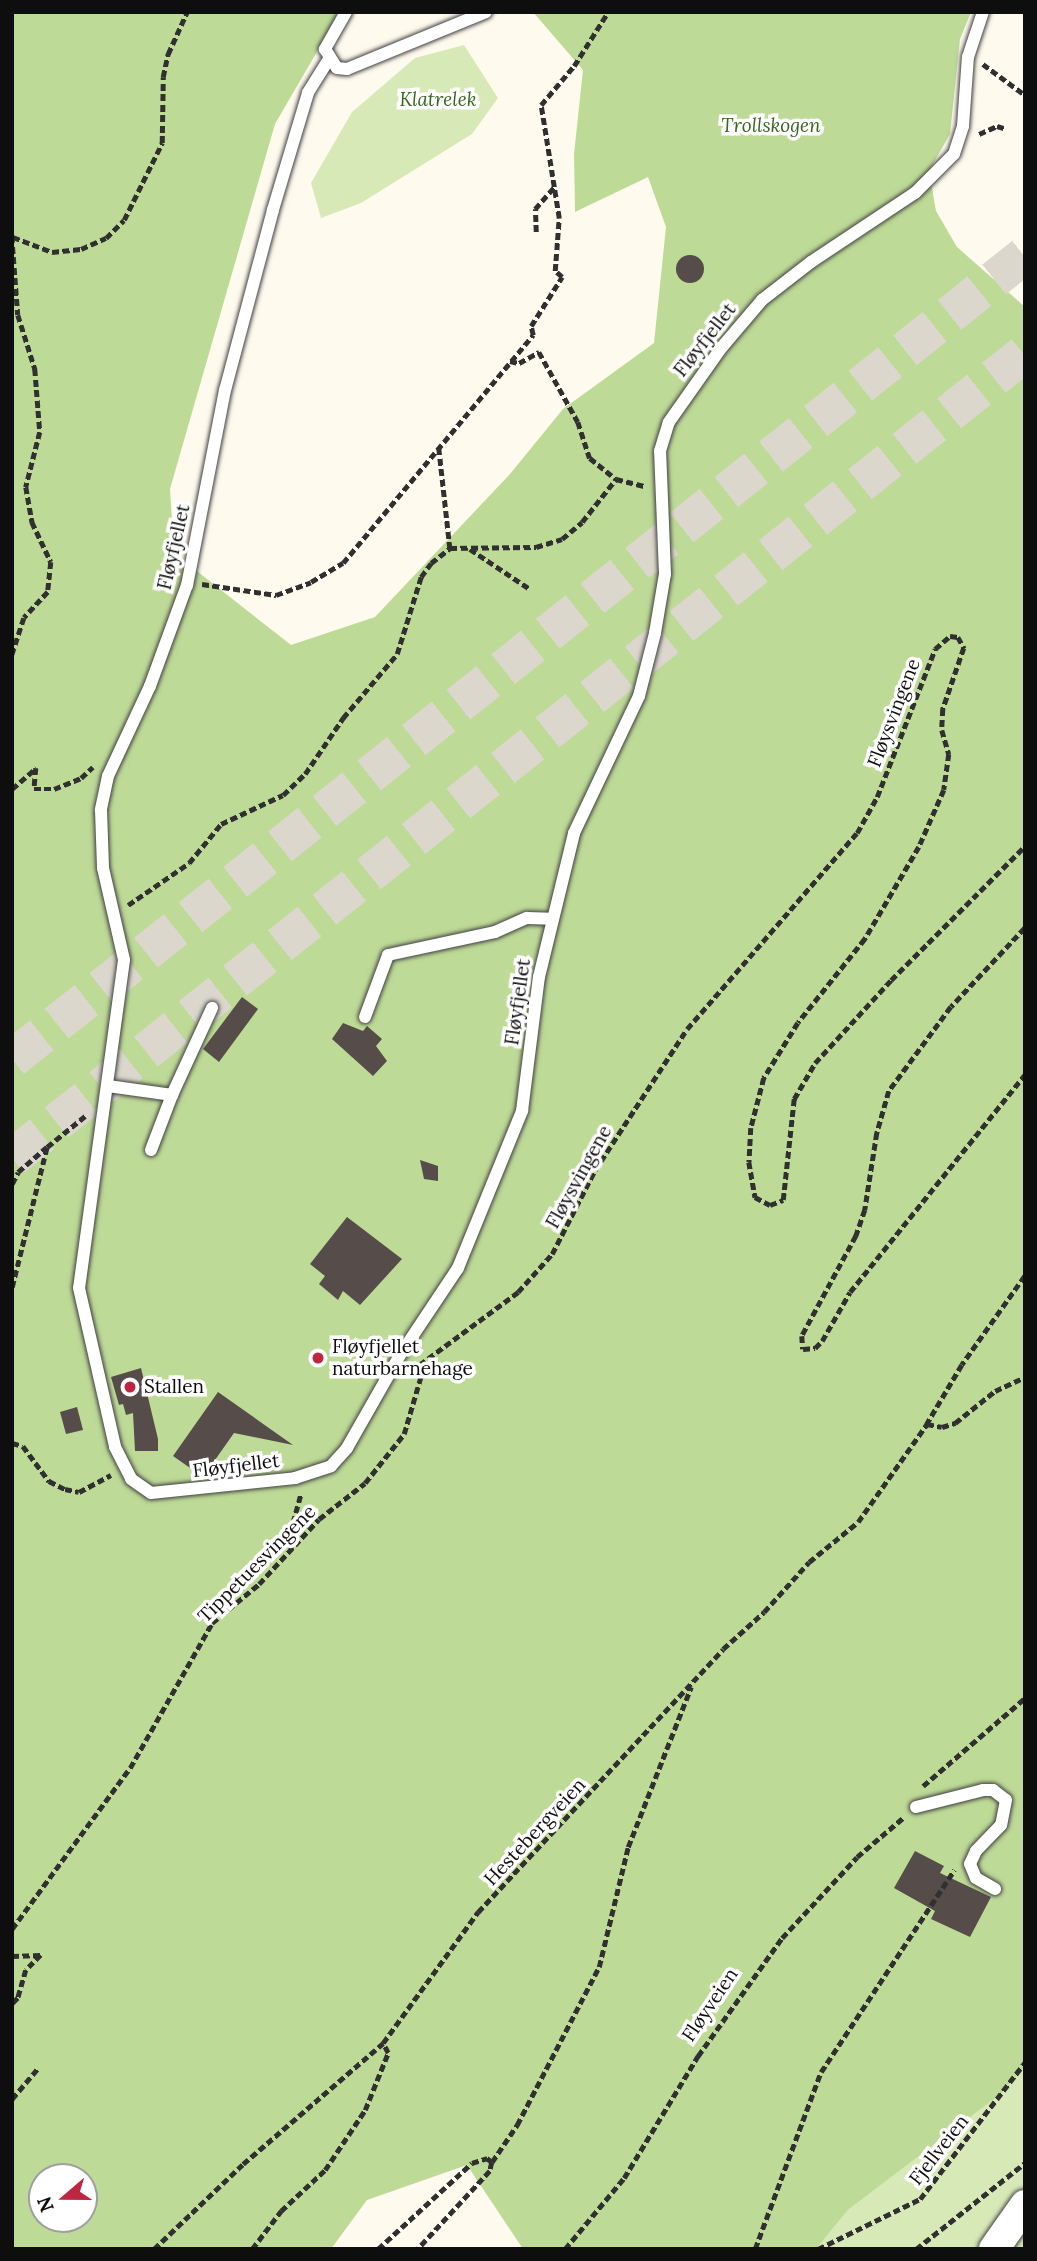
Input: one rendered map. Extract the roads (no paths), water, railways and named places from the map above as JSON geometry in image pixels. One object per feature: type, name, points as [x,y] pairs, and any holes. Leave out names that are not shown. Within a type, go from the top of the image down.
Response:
[{"type":"street","points":[[994,2249],[1025,2205]]},
{"type":"lane","points":[[346,12],[326,39],[329,59],[337,68],[361,66],[486,12]]},
{"type":"lane","name":"Fløyfjellet","points":[[329,59],[308,93],[272,210],[225,390],[187,585],[150,685],[115,757],[100,810],[100,840],[124,960],[79,1288],[124,1467],[141,1489],[151,1493],[295,1478],[323,1470],[339,1459],[458,1268],[522,1111],[532,1017],[551,919],[584,804],[635,705],[652,646],[664,574],[659,489],[660,451],[669,422],[740,323],[785,281],[939,174],[960,139],[968,57],[983,12]]},
{"type":"lane","points":[[365,1017],[388,955],[495,932],[527,918],[551,919]]},
{"type":"lane","points":[[151,1150],[172,1095],[212,1008]]},
{"type":"lane","points":[[108,1092],[172,1095]]},
{"type":"lane","points":[[916,1807],[983,1790],[993,1790],[1006,1800],[1002,1825],[976,1851],[970,1864],[976,1878],[995,1889]]},
{"type":"tunnel","points":[[12,1059],[1025,255]]},
{"type":"tunnel","points":[[12,1158],[1025,353]]},
{"type":"place","name":"Fløyfjellet naturbarnehage","points":[[318,1358]]},
{"type":"place","name":"Stallen","points":[[130,1387]]},
{"type":"park label","name":"Klatrelek","points":[[438,100]]},
{"type":"park label","name":"Trollskogen","points":[[771,126]]}]
